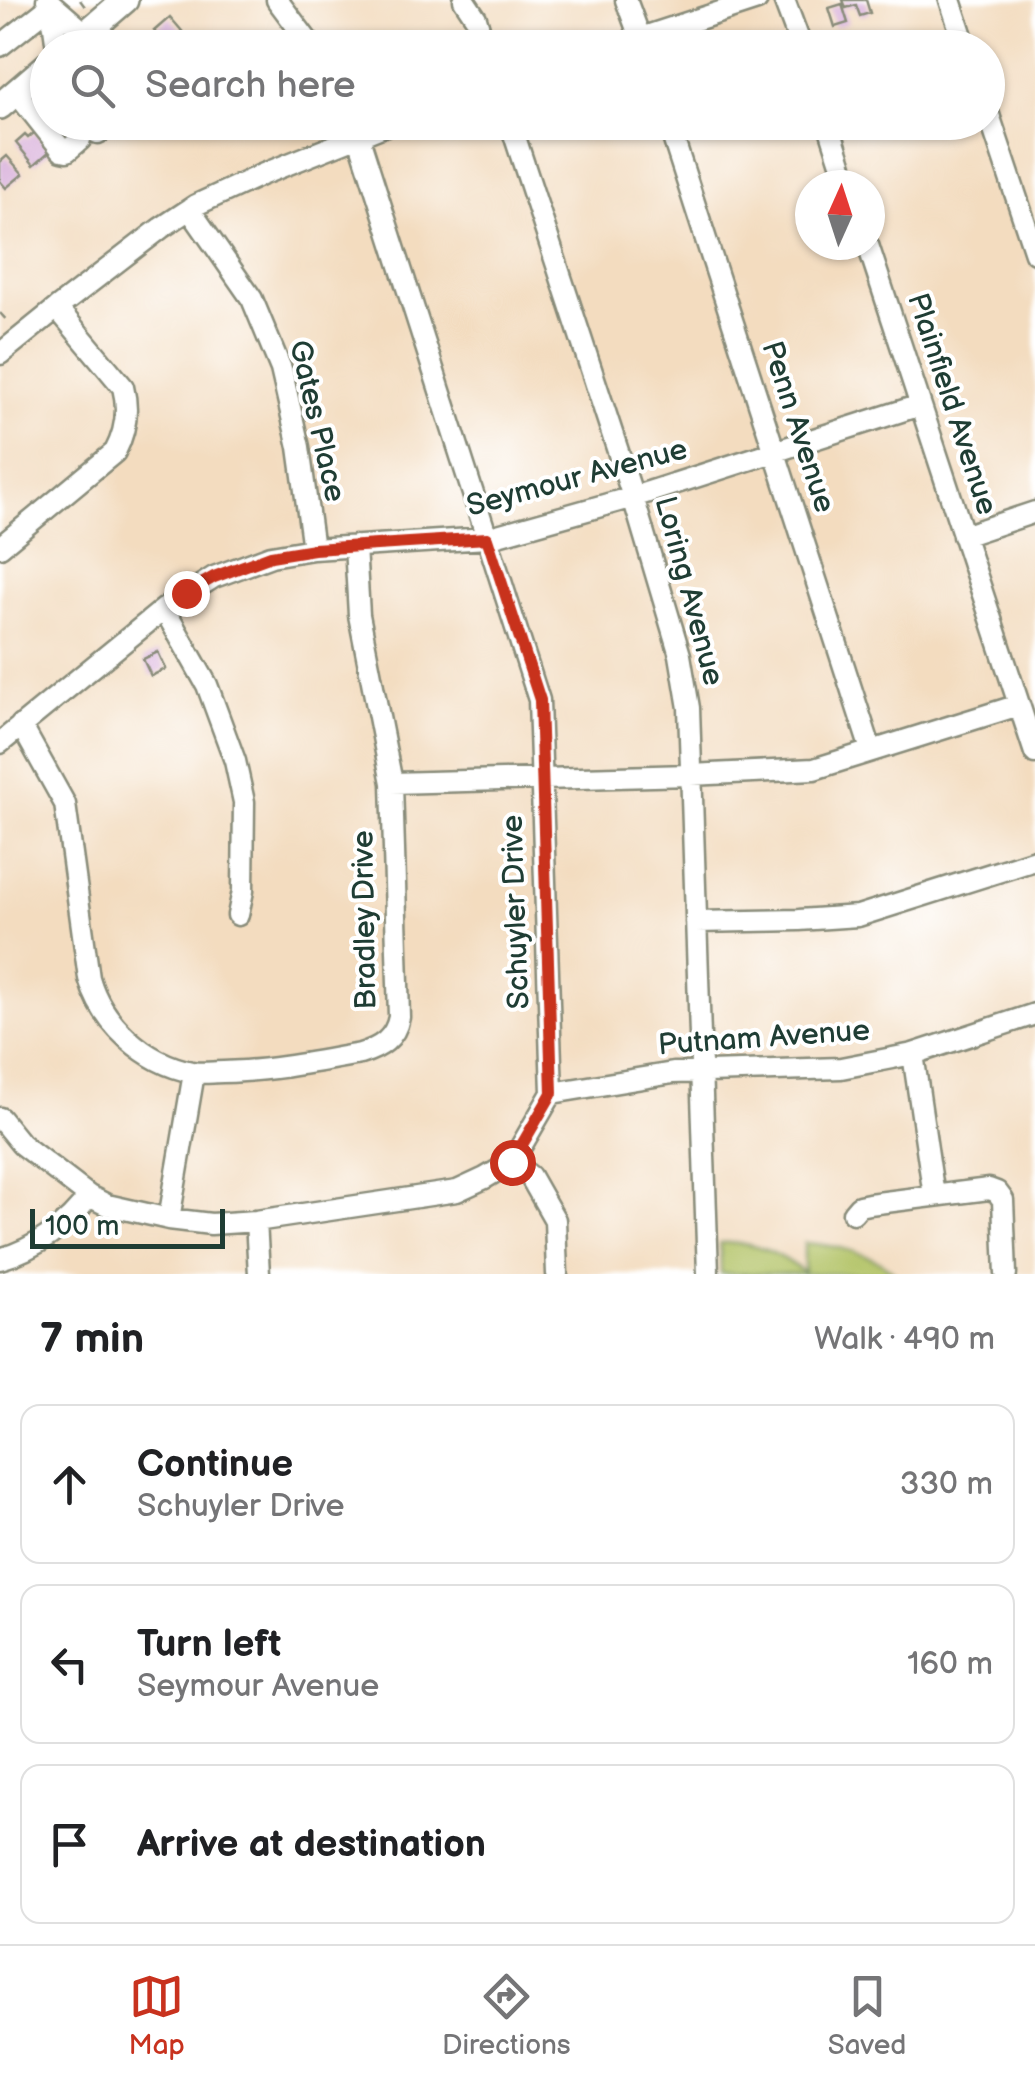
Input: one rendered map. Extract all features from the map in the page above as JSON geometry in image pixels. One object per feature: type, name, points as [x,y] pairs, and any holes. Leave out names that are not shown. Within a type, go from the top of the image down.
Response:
[{"type":"main road","points":[[85,30],[124,0]]},
{"type":"main road","points":[[8,99],[30,83]]},
{"type":"street","points":[[277,0],[300,30]]},
{"type":"street","points":[[464,0],[480,30]]},
{"type":"street","points":[[626,0],[637,30]]},
{"type":"street","points":[[677,30],[757,0]]},
{"type":"street","points":[[784,0],[795,30]]},
{"type":"street","points":[[950,0],[960,30]]},
{"type":"street","points":[[49,3],[64,14],[73,30]]},
{"type":"street","points":[[49,3],[72,30]]},
{"type":"street","points":[[0,46],[49,3]]},
{"type":"street","points":[[8,99],[30,120]]},
{"type":"street","points":[[51,140],[67,151],[75,140]]},
{"type":"street","points":[[0,354],[161,228],[334,140]]},
{"type":"street","name":"Schuyler Drive","points":[[360,140],[540,700],[552,1093]]},
{"type":"street","name":"Loring Avenue","points":[[516,140],[680,655],[688,708],[708,1274]]},
{"type":"street","name":"Penn Avenue","points":[[674,140],[871,750]]},
{"type":"street","points":[[834,140],[843,170]]},
{"type":"street","points":[[997,140],[1035,252]]},
{"type":"street","name":"Gates Place","points":[[190,210],[252,299],[281,368],[299,447],[314,549]]},
{"type":"street","name":"Plainfield Avenue","points":[[873,260],[1035,754]]},
{"type":"street","points":[[0,548],[115,452],[123,436],[127,402],[123,387],[57,308]]},
{"type":"street","name":"Seymour Avenue","points":[[0,743],[164,609],[214,577],[271,556],[314,549],[487,538],[633,498],[920,405]]},
{"type":"street","points":[[963,536],[1035,512]]},
{"type":"street","name":"Bradley Drive","points":[[21,725],[64,804],[90,978],[94,994],[114,1025],[144,1052],[194,1073],[248,1071],[376,1049],[396,1030],[399,1018],[392,783],[362,633],[355,546]]},
{"type":"street","points":[[164,609],[208,685],[244,802],[244,891],[238,915]]},
{"type":"street","points":[[392,783],[814,769],[1019,705]]},
{"type":"street","points":[[696,922],[858,916],[1035,860]]},
{"type":"street","name":"Putnam Avenue","points":[[552,1093],[673,1073],[840,1068],[913,1054],[1035,1014]]},
{"type":"street","points":[[913,1054],[934,1196]]},
{"type":"street","points":[[169,1219],[194,1073]]},
{"type":"street","points":[[0,1118],[22,1144],[89,1196],[107,1205],[211,1224],[256,1221],[457,1191],[512,1162],[552,1093]]},
{"type":"street","points":[[512,1162],[530,1176],[554,1220],[557,1274]]},
{"type":"street","points":[[854,1213],[859,1206],[870,1204],[996,1192],[1003,1200],[1006,1274]]},
{"type":"street","points":[[0,1259],[22,1252],[63,1225],[89,1196]]},
{"type":"street","points":[[256,1221],[259,1274]]},
{"type":"path","points":[[78,30],[80,0]]},
{"type":"path","points":[[0,313],[13,329]]},
{"type":"green space","points":[[720,1243],[765,1250],[804,1273],[804,1243],[827,1245],[878,1261],[895,1274],[721,1274]]},
{"type":"building","points":[[843,0],[866,0],[870,13],[860,16],[856,5],[846,8]]},
{"type":"building","points":[[842,4],[848,23],[835,27],[829,8]]},
{"type":"building","points":[[170,17],[181,30],[155,30]]},
{"type":"building","points":[[25,135],[41,140],[50,151],[34,165],[16,143]]},
{"type":"building","points":[[7,156],[23,174],[6,188],[0,181],[0,162]]},
{"type":"building","points":[[158,652],[166,669],[151,676],[143,659]]},
{"type":"route","points":[[186,593],[214,577],[271,556],[314,549],[487,538],[540,700],[552,1093],[512,1162]]}]
